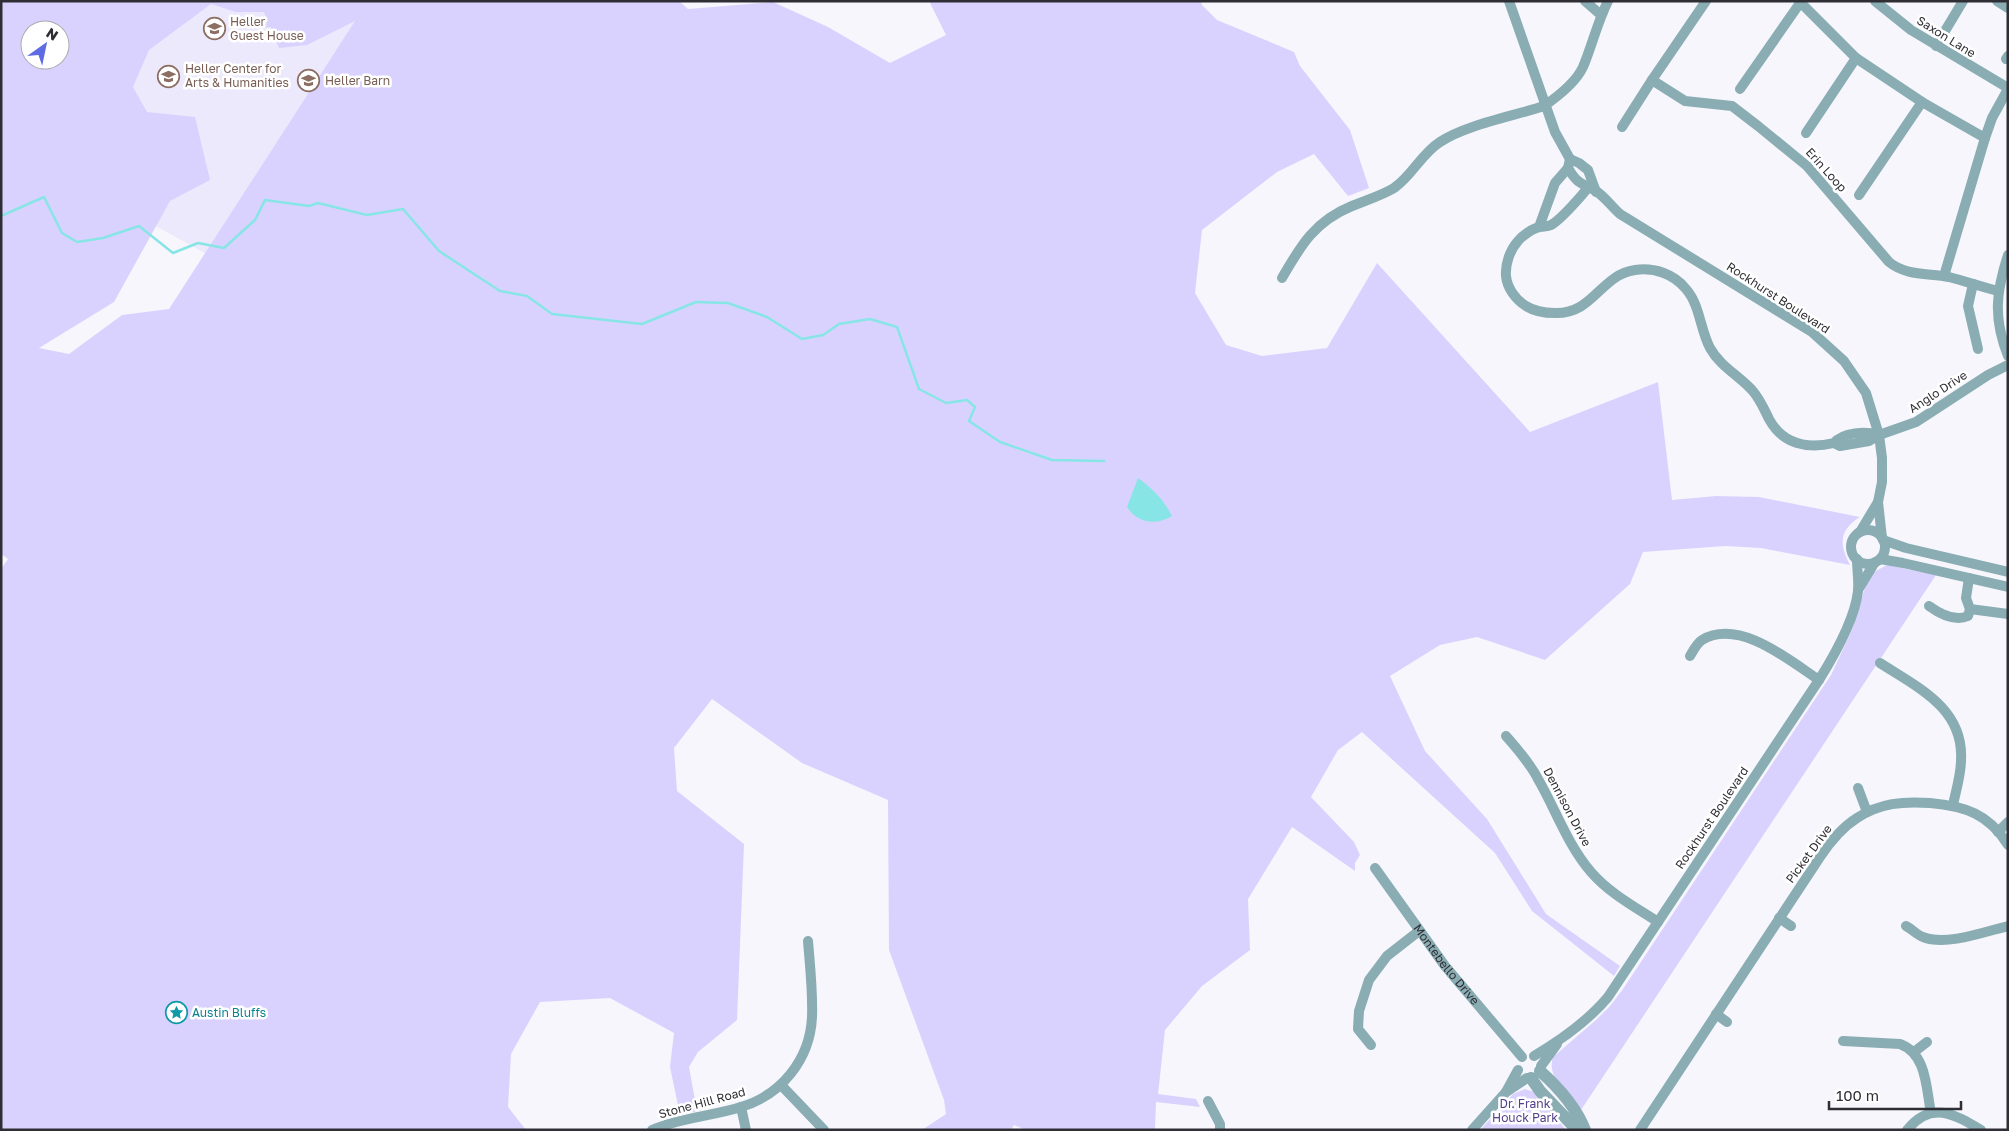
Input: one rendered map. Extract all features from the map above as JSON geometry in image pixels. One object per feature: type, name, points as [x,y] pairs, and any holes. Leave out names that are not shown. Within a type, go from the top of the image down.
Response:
[{"type":"street","name":"Rockhurst Boulevard","points":[[1509,1],[1544,106],[1574,178],[1592,190],[1620,214],[1812,332],[1844,361],[1866,393],[1879,434],[1882,482],[1878,502],[1883,539]]},
{"type":"street","points":[[1584,1],[1601,15]]},
{"type":"street","points":[[1282,278],[1300,247],[1317,227],[1350,206],[1393,188],[1402,182],[1421,159],[1440,142],[1459,132],[1544,106],[1560,94],[1582,68],[1608,1]]},
{"type":"street","points":[[1622,127],[1706,1]]},
{"type":"street","name":"Saxon Lane","points":[[1875,1],[1897,20],[1936,46],[2008,89]]},
{"type":"street","points":[[1936,46],[1963,1]]},
{"type":"street","points":[[1997,1],[2008,8]]},
{"type":"street","points":[[1740,89],[1799,2],[1856,58],[1922,102],[1985,138]]},
{"type":"street","points":[[1806,133],[1856,58]]},
{"type":"street","name":"Erin Loop","points":[[1652,80],[1685,101],[1734,108],[1803,162],[1892,264],[1910,272],[1944,276],[1998,291]]},
{"type":"street","points":[[1944,276],[1985,138],[1995,112],[2008,89]]},
{"type":"street","points":[[1859,195],[1922,102]]},
{"type":"street","name":"Rockhurst Boulevard","points":[[1569,164],[1579,163],[1588,170],[1592,190]]},
{"type":"street","points":[[1539,227],[1555,183],[1569,164]]},
{"type":"street","name":"Anglo Drive","points":[[1592,190],[1556,221],[1545,227],[1539,227],[1518,241],[1511,251],[1507,263],[1506,277],[1510,289],[1520,302],[1534,310],[1550,313],[1574,311],[1586,305],[1607,284],[1625,272],[1644,269],[1669,275],[1684,287],[1693,299],[1704,334],[1720,363],[1752,391],[1775,428],[1790,441],[1816,447],[1867,432],[1879,434],[1916,422],[1988,375],[2008,365]]},
{"type":"street","points":[[2008,255],[1998,291],[1998,319],[2008,356]]},
{"type":"street","points":[[1973,284],[1968,306],[1978,349]]},
{"type":"street","name":"Rockhurst Boulevard","points":[[1860,532],[1878,502]]},
{"type":"street","points":[[2008,572],[1906,548],[1883,539],[1871,530],[1860,532],[1852,541],[1851,546],[1857,560],[1864,563],[1878,561],[2008,587]]},
{"type":"street","points":[[1878,561],[1885,550],[1883,539]]},
{"type":"street","name":"Rockhurst Boulevard","points":[[1857,560],[1858,591]]},
{"type":"street","name":"Rockhurst Boulevard","points":[[1534,1056],[1559,1041],[1603,1003],[1819,680],[1844,633],[1858,591],[1878,561]]},
{"type":"street","points":[[1929,606],[1949,617],[1968,616],[1970,609],[1966,598],[1969,578]]},
{"type":"street","points":[[1970,609],[2008,614]]},
{"type":"street","points":[[1690,656],[1701,641],[1718,636],[1741,636],[1765,645],[1819,680]]},
{"type":"street","points":[[1880,663],[1938,702],[1957,729],[1962,758],[1953,805]]},
{"type":"street","name":"Dennison Drive","points":[[1506,736],[1538,777],[1574,849],[1592,874],[1607,887],[1658,922]]},
{"type":"street","points":[[1858,788],[1868,812]]},
{"type":"street","name":"Picket Drive","points":[[1640,1130],[1779,918],[1828,846],[1844,827],[1879,807],[1904,802],[1953,805],[1978,814],[1998,832],[2008,845]]},
{"type":"street","points":[[1998,832],[2008,822]]},
{"type":"street","name":"Montebello Drive","points":[[1375,868],[1419,931],[1522,1057]]},
{"type":"street","points":[[1779,918],[1791,926]]},
{"type":"street","points":[[1906,926],[1923,937],[1938,939],[1968,936],[2008,926]]},
{"type":"street","points":[[1371,1045],[1358,1029],[1359,1011],[1369,980],[1387,956],[1419,931]]},
{"type":"street","name":"Stone Hill Road","points":[[652,1130],[741,1107],[760,1100],[781,1085],[801,1058],[810,1030],[812,1017],[808,941]]},
{"type":"street","points":[[1716,1014],[1727,1022]]},
{"type":"street","name":"Rockhurst Boulevard","points":[[1506,1092],[1535,1073],[1559,1041]]},
{"type":"street","points":[[1842,1041],[1900,1044],[1914,1052],[1922,1065],[1932,1113]]},
{"type":"street","points":[[1914,1052],[1927,1042]]},
{"type":"street","points":[[1576,1130],[1540,1091],[1535,1073],[1539,1060],[1534,1056],[1527,1055],[1522,1057],[1518,1063],[1518,1070],[1522,1075],[1535,1073],[1552,1082],[1580,1117],[1585,1130]]},
{"type":"street","name":"Rockhurst Boulevard","points":[[1472,1130],[1506,1092],[1518,1070]]},
{"type":"street","points":[[781,1085],[824,1130]]},
{"type":"street","points":[[1208,1101],[1220,1124],[1220,1130]]},
{"type":"street","points":[[741,1107],[746,1130]]},
{"type":"street","points":[[1907,1130],[1915,1121],[1932,1113],[1948,1113],[1981,1130]]},
{"type":"shaded area","points":[[1,1],[390,1],[261,284],[1,141]]},
{"type":"green space","points":[[1,1],[679,1],[688,9],[773,2],[828,27],[890,63],[946,35],[929,1],[1201,1],[1202,5],[1217,20],[1294,52],[1300,66],[1350,130],[1369,188],[1348,196],[1314,154],[1277,172],[1202,230],[1195,293],[1226,345],[1262,356],[1327,348],[1377,263],[1530,432],[1658,382],[1672,500],[1716,496],[1759,497],[1860,517],[1848,527],[1843,538],[1844,550],[1850,565],[1761,548],[1725,546],[1643,552],[1630,584],[1545,660],[1477,637],[1440,645],[1390,676],[1425,751],[1487,819],[1546,914],[1620,966],[1614,976],[1532,911],[1495,853],[1362,732],[1338,750],[1311,797],[1354,842],[1360,855],[1355,863],[1355,871],[1292,827],[1248,899],[1250,950],[1202,986],[1165,1030],[1158,1094],[1196,1099],[1200,1107],[1156,1102],[1155,1130],[1026,1130],[1014,1125],[1011,1130],[922,1130],[946,1114],[944,1100],[889,950],[888,800],[802,763],[712,699],[674,748],[677,791],[744,844],[737,1020],[698,1052],[689,1067],[697,1111],[680,1115],[670,1067],[674,1033],[610,998],[540,1002],[511,1054],[508,1107],[526,1130],[1,1130],[1,569],[8,559],[1,554]],"holes":[[[211,4],[236,12],[264,12],[267,20],[266,28],[271,27],[279,48],[307,45],[355,21],[169,309],[122,315],[69,354],[39,348],[114,302],[170,201],[210,180],[195,117],[147,112],[133,87],[149,50]]]},
{"type":"green space","points":[[1887,565],[1936,575],[1581,1110],[1556,1079],[1552,1065],[1553,1057],[1596,1020],[1623,989],[1831,675],[1852,630],[1867,581],[1872,573]]},
{"type":"green space","name":"Dr. Frank Houck Park","points":[[1525,1089],[1534,1092],[1566,1130],[1480,1130],[1513,1094]]},
{"type":"water","points":[[1138,478],[1158,495],[1172,516],[1153,522],[1141,520],[1131,512],[1127,507]]},
{"type":"waterway","points":[[1,216],[44,197],[62,233],[77,242],[103,238],[139,226],[173,253],[198,243],[224,248],[255,220],[265,200],[309,206],[318,203],[367,215],[403,209],[439,251],[500,291],[527,296],[552,314],[642,324],[696,302],[728,303],[767,317],[802,339],[823,335],[839,324],[870,319],[897,327],[919,389],[946,403],[967,400],[975,407],[969,421],[1000,442],[1052,460],[1104,461]]},
{"type":"place","name":"Heller Guest House","points":[[214,29]]},
{"type":"place","name":"Heller Center for Arts & Humanities","points":[[169,76]]},
{"type":"place","name":"Heller Barn","points":[[309,81]]},
{"type":"place","name":"Austin Bluffs","points":[[176,1013]]}]
